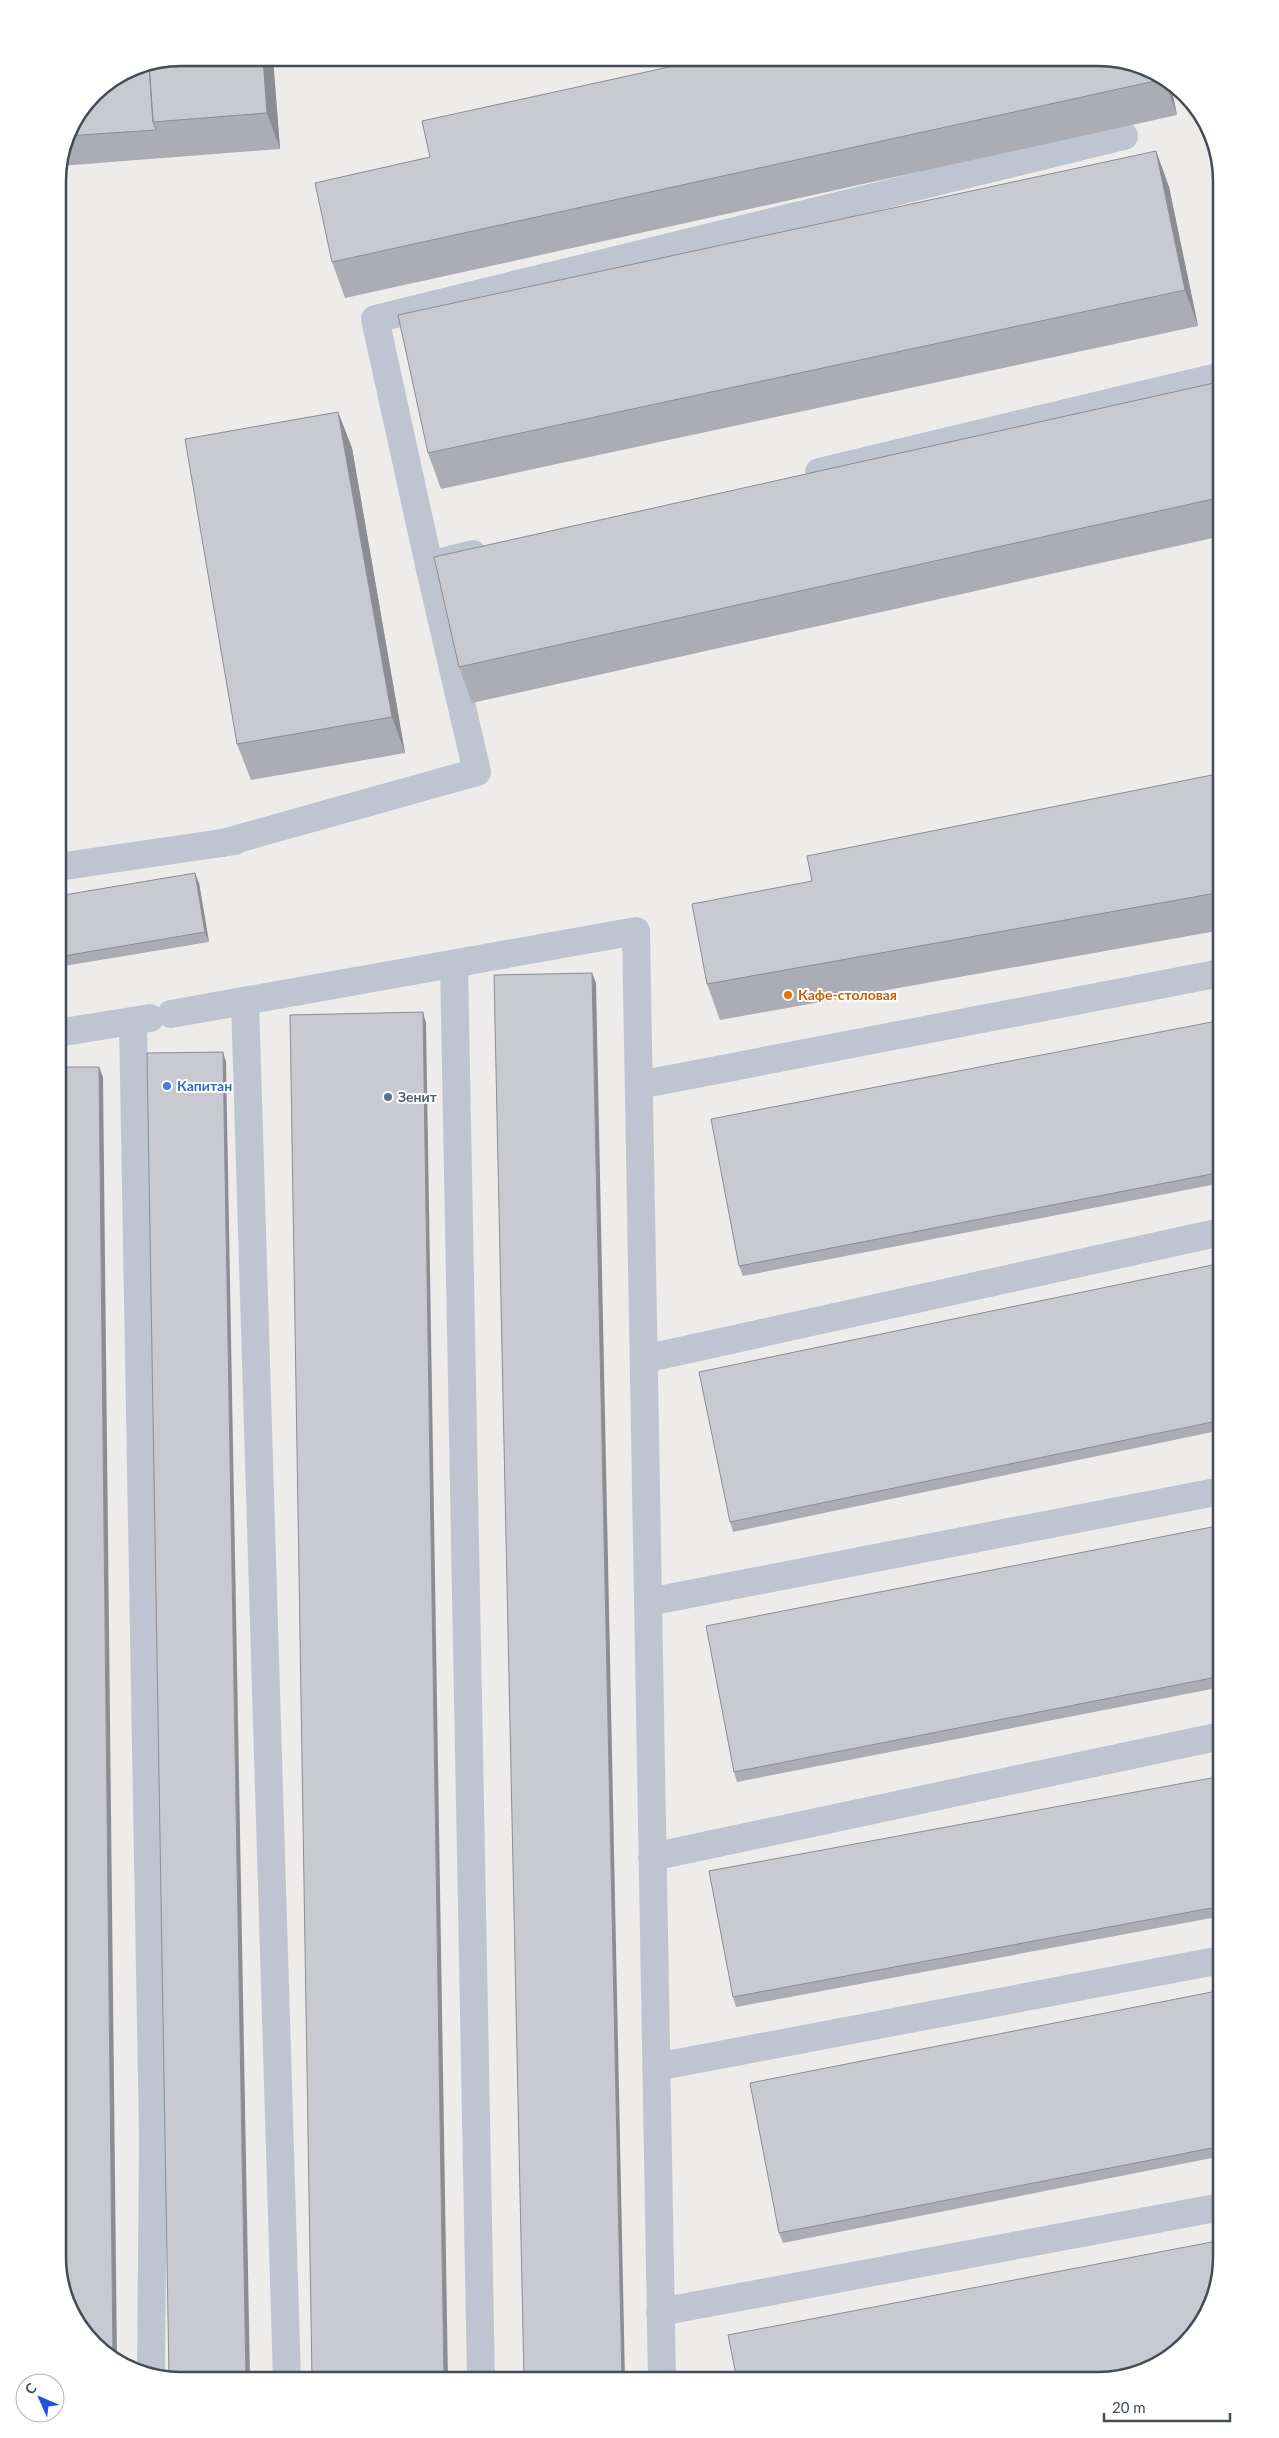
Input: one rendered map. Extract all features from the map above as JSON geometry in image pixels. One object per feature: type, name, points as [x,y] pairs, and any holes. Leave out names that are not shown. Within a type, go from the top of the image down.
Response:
[{"type":"lane","points":[[66,866],[229,842],[477,772],[375,319],[1124,136]]},
{"type":"lane","points":[[796,477],[1213,378]]},
{"type":"lane","points":[[429,565],[497,548]]},
{"type":"lane","points":[[66,1032],[181,1013],[636,931],[662,2372]]},
{"type":"lane","points":[[454,964],[481,2372]]},
{"type":"lane","points":[[639,1085],[1213,975]]},
{"type":"lane","points":[[245,1001],[287,2372]]},
{"type":"lane","points":[[133,1021],[152,2117],[151,2368]]},
{"type":"lane","points":[[644,1359],[1213,1234]]},
{"type":"lane","points":[[648,1602],[1213,1493]]},
{"type":"lane","points":[[652,1857],[1213,1738]]},
{"type":"lane","points":[[656,2067],[1213,1962]]},
{"type":"lane","points":[[660,2312],[1213,2209]]},
{"type":"building","points":[[173,66],[264,66],[267,113],[153,122],[149,71]]},
{"type":"building","points":[[673,66],[1106,66],[1135,72],[1154,81],[332,262],[315,183],[430,157],[422,121]]},
{"type":"building","points":[[149,71],[153,122],[156,130],[76,135],[90,111],[105,95],[130,78]]},
{"type":"building","points":[[1156,151],[1185,290],[428,453],[398,315]]},
{"type":"building","points":[[1213,383],[1213,499],[459,667],[434,557]]},
{"type":"building","points":[[338,412],[392,717],[237,744],[185,439]]},
{"type":"building","points":[[1213,775],[1213,894],[707,984],[692,904],[812,881],[807,856]]},
{"type":"building","points":[[195,873],[205,932],[66,956],[66,895]]},
{"type":"building","points":[[592,973],[622,2372],[524,2372],[494,975]]},
{"type":"building","points":[[423,1012],[444,2372],[312,2372],[290,1015]]},
{"type":"building","points":[[1213,1022],[1213,1174],[739,1266],[711,1119]]},
{"type":"building","points":[[223,1052],[246,2372],[169,2371],[147,1053]]},
{"type":"building","points":[[66,1067],[99,1067],[113,2349],[90,2327],[75,2301],[68,2279],[66,2257]]},
{"type":"building","points":[[1213,1265],[1213,1422],[730,1522],[699,1372]]},
{"type":"building","points":[[1213,1527],[1213,1678],[734,1772],[706,1626]]},
{"type":"building","points":[[1213,1778],[1213,1908],[733,1997],[709,1871]]},
{"type":"building","points":[[1213,1992],[1213,2148],[779,2233],[750,2083]]},
{"type":"building","points":[[1213,2242],[1211,2279],[1201,2308],[1193,2321],[1174,2343],[1162,2352],[1142,2363],[1120,2370],[1106,2372],[735,2372],[728,2335]]},
{"type":"place","name":"Кафе-столовая","points":[[788,995]]},
{"type":"place","name":"Капитан","points":[[167,1086]]},
{"type":"place","name":"Зенит","points":[[388,1097]]}]
